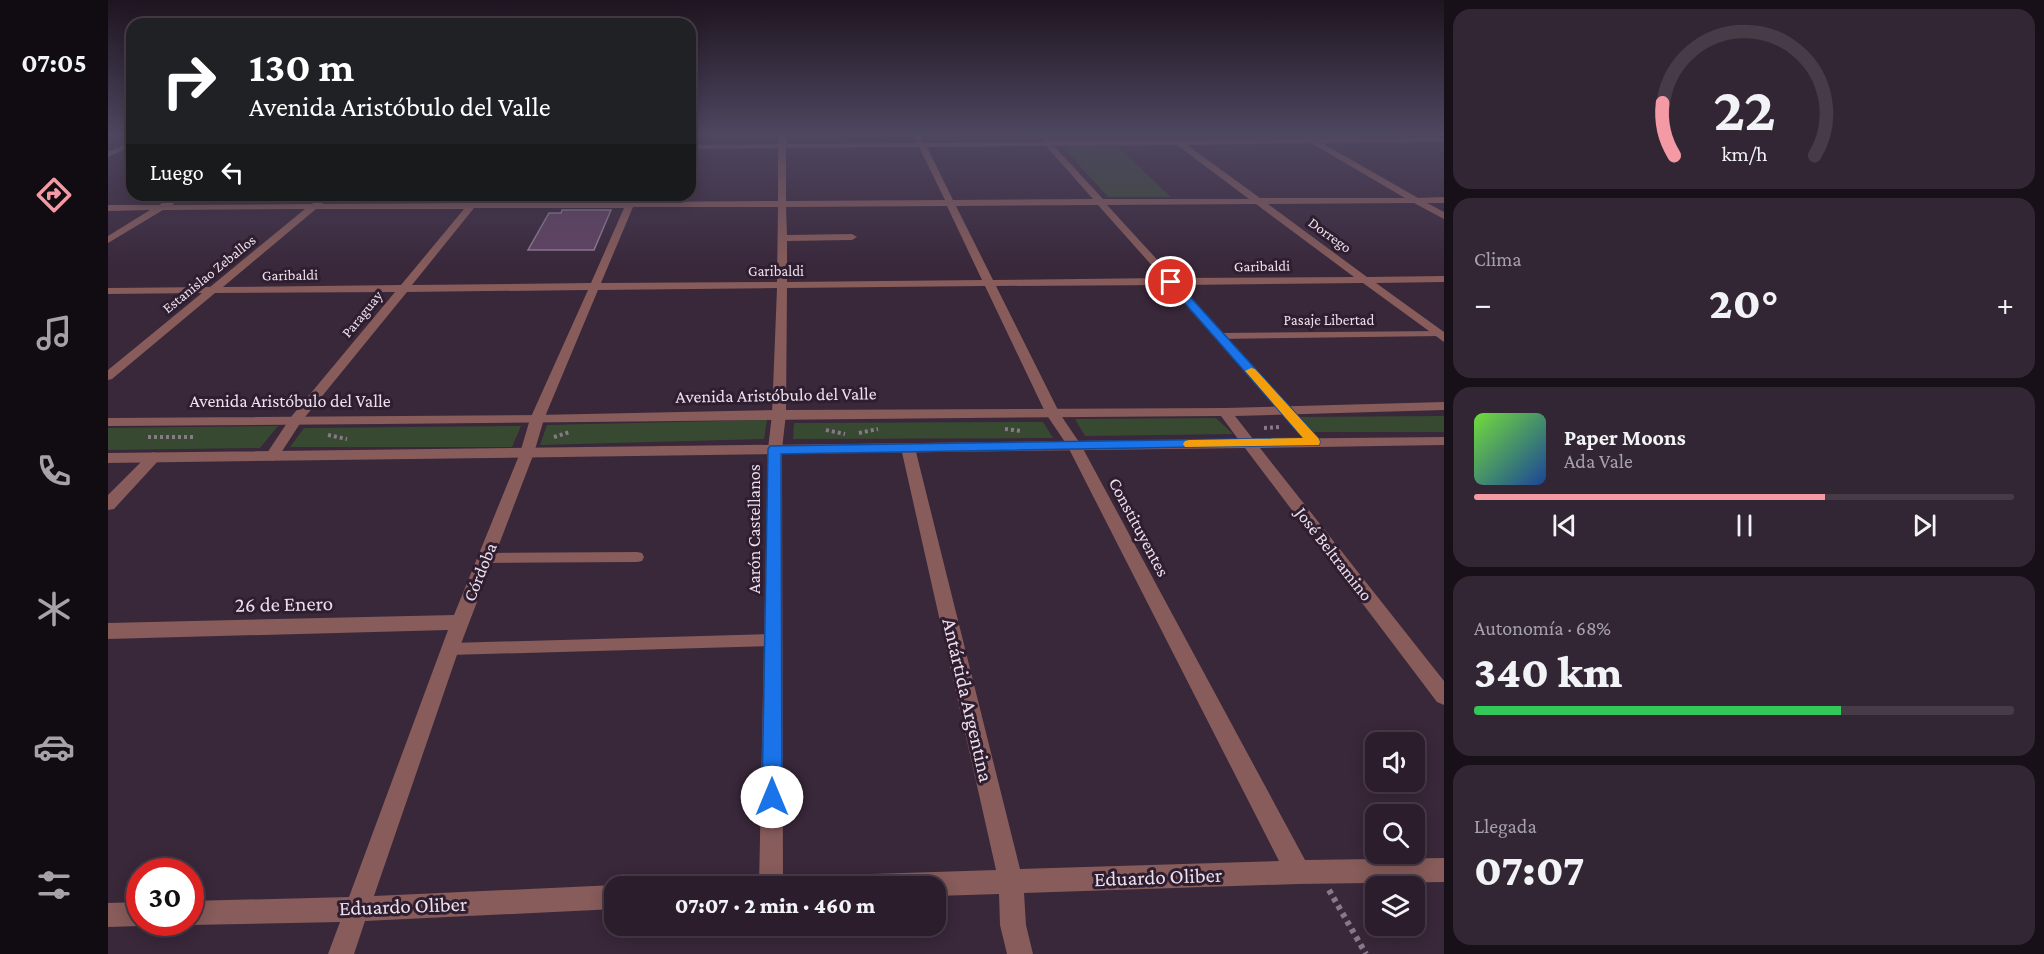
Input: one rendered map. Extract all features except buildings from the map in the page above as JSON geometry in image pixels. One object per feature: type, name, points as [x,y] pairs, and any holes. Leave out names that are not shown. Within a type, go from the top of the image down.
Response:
[{"type":"street","name":"Aarón Castellanos","points":[[771,876],[775,449],[779,414],[783,180]]},
{"type":"street","name":"Constituyentes","points":[[938,180],[1053,414],[1074,445],[1308,872]]},
{"type":"street","points":[[1081,180],[1314,442]]},
{"type":"street","name":"Dorrego","points":[[1230,180],[1442,336]]},
{"type":"street","points":[[1379,180],[1444,216]]},
{"type":"street","points":[[682,201],[950,203],[1444,200]]},
{"type":"street","points":[[108,240],[172,201]]},
{"type":"street","name":"Estanislao Zeballos","points":[[108,376],[321,201]]},
{"type":"street","name":"Paraguay","points":[[272,456],[296,420],[475,201]]},
{"type":"street","points":[[108,208],[471,206],[605,201]]},
{"type":"street","name":"Córdoba","points":[[341,954],[450,649],[529,446],[537,419],[632,201]]},
{"type":"street","points":[[783,238],[852,237]]},
{"type":"street","name":"Garibaldi","points":[[108,291],[1444,279]]},
{"type":"street","name":"Avenida Aristóbulo del Valle","points":[[108,422],[537,419],[779,414],[1225,412],[1444,406]]},
{"type":"street","name":"José Beltramino","points":[[1225,412],[1444,696]]},
{"type":"street","points":[[108,458],[272,456],[529,446],[775,449],[1444,441]]},
{"type":"street","name":"Antártida Argentina","points":[[908,448],[1011,882],[1013,925],[1020,954]]},
{"type":"street","points":[[108,505],[154,457]]},
{"type":"street","name":"26 de Enero","points":[[108,631],[460,622]]},
{"type":"street","name":"Eduardo Oliber","points":[[946,884],[1444,870]]},
{"type":"street","name":"Eduardo Oliber","points":[[204,913],[358,909],[604,898]]},
{"type":"street","points":[[108,915],[126,914]]},
{"type":"lane","name":"Pasaje Libertad","points":[[1219,336],[1442,336]]},
{"type":"lane","points":[[486,558],[638,557]]},
{"type":"lane","points":[[450,649],[773,640]]},
{"type":"path","points":[[817,430],[850,435],[884,428]]},
{"type":"path","points":[[997,429],[1024,432]]},
{"type":"path","points":[[529,446],[574,431]]},
{"type":"path","points":[[322,434],[349,440]]},
{"type":"path","points":[[137,437],[198,436]]},
{"type":"path","points":[[1308,872],[1366,954]]},
{"type":"green space","points":[[1092,180],[1152,180],[1171,197],[1108,197]]},
{"type":"green space","points":[[1444,416],[1444,432],[1309,432],[1297,417]]},
{"type":"green space","points":[[1216,418],[1233,434],[1085,436],[1075,419]]},
{"type":"green space","points":[[767,420],[764,439],[540,445],[547,425]]},
{"type":"green space","points":[[1043,422],[1053,438],[793,439],[794,423]]},
{"type":"green space","points":[[278,426],[260,448],[108,450],[108,428]]},
{"type":"green space","points":[[521,426],[512,447],[290,447],[304,428]]},
{"type":"slow traffic","points":[[1189,444],[1314,442],[1251,371]]},
{"type":"route","points":[[772,797],[775,449],[1314,442],[1171,282]]}]
